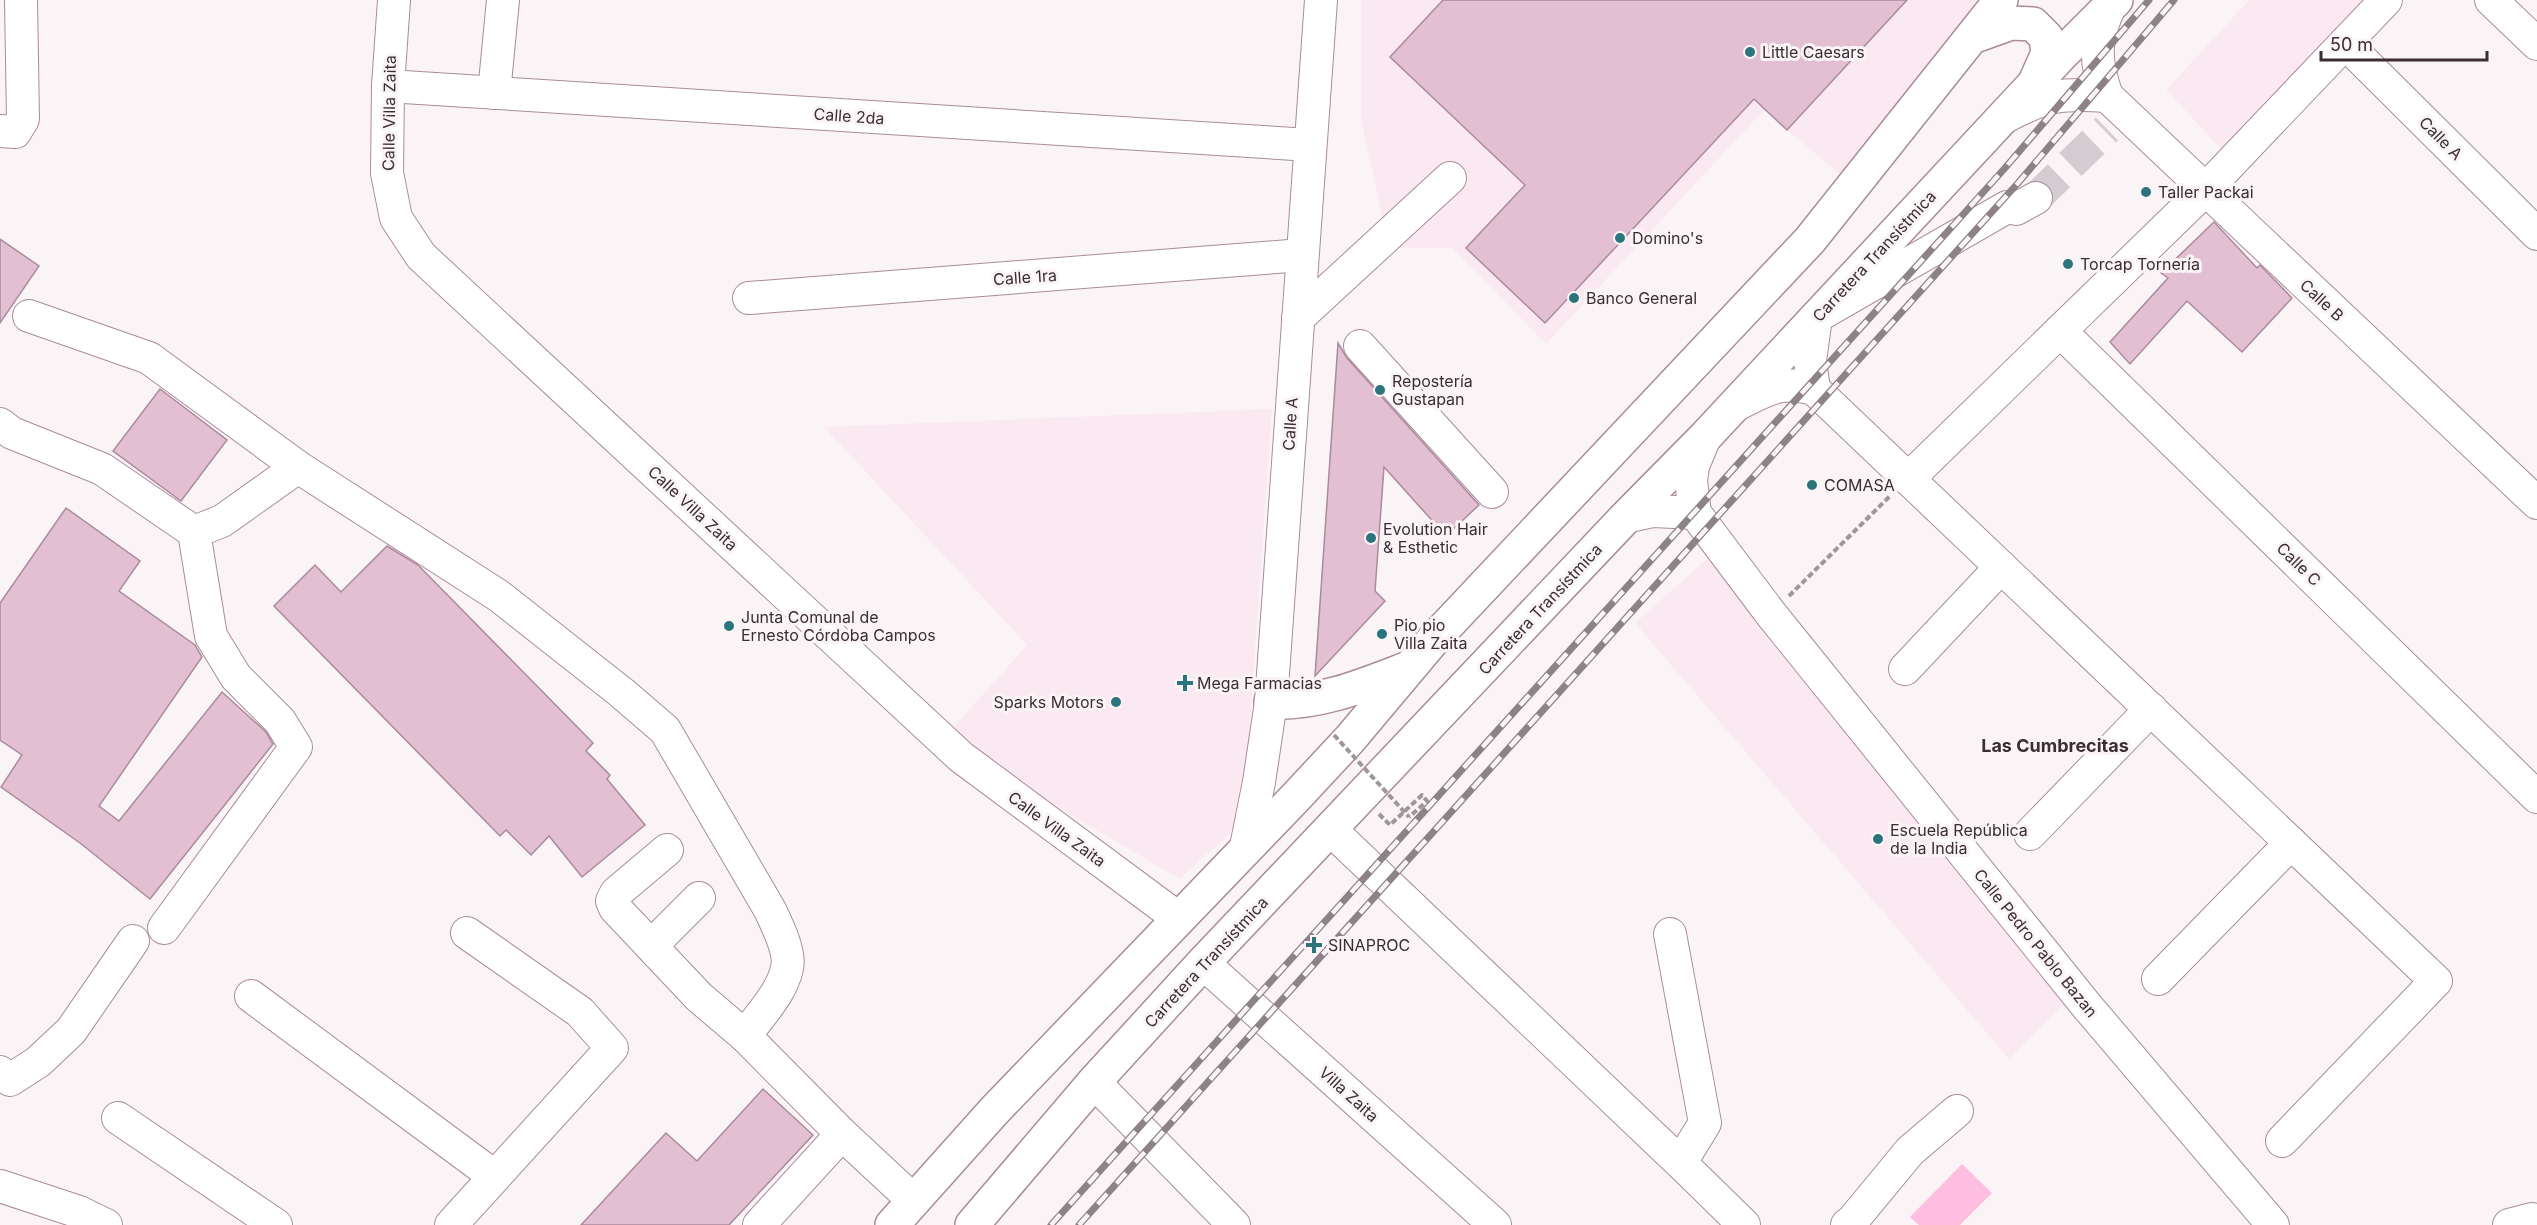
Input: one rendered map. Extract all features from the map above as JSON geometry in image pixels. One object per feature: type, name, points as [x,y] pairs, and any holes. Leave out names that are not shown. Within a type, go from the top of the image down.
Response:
[{"type":"main road","points":[[892,1225],[1001,1103],[1350,739],[1408,669],[1810,240],[2001,0]]},
{"type":"main road","name":"Carretera Transístmica","points":[[972,1225],[1094,1082],[1203,963],[1734,406],[2034,84],[2102,1]]},
{"type":"main road","points":[[1972,38],[2011,23],[2033,24],[2046,37],[2048,53],[2034,84]]},
{"type":"main road","points":[[1271,702],[1292,703],[1339,694],[1408,669]]},
{"type":"street","points":[[0,131],[15,132],[23,119],[21,0]]},
{"type":"street","name":"Calle Villa Zaita","points":[[394,0],[388,87],[387,172],[396,218],[421,256],[961,757],[1178,918]]},
{"type":"street","points":[[494,93],[503,0]]},
{"type":"street","name":"Calle A","points":[[1246,847],[1260,782],[1271,702],[1321,0]]},
{"type":"street","points":[[1908,478],[2205,190],[2386,0]]},
{"type":"street","points":[[2491,0],[2537,44]]},
{"type":"street","name":"Calle B","points":[[2102,1],[2096,50],[2099,73],[2113,112],[2205,190],[2537,503]]},
{"type":"street","name":"Calle A","points":[[2345,43],[2537,234]]},
{"type":"street","name":"Calle 2da","points":[[388,87],[1310,145]]},
{"type":"street","points":[[2003,117],[2035,100],[2071,93],[2113,112]]},
{"type":"street","points":[[1298,318],[1450,178]]},
{"type":"street","points":[[1814,389],[1810,361],[1816,317],[2007,207],[2016,209],[2036,198]]},
{"type":"street","name":"Calle 1ra","points":[[749,298],[1302,255]]},
{"type":"street","points":[[29,316],[148,358],[298,466],[499,596],[665,730],[770,910],[783,940],[788,967],[779,988],[745,1036]]},
{"type":"street","name":"Calle C","points":[[2060,331],[2535,790]]},
{"type":"street","points":[[1360,346],[1492,492]]},
{"type":"street","points":[[1734,406],[1783,384],[1797,384],[1814,389],[2436,981],[2282,1141]]},
{"type":"street","points":[[0,424],[12,433],[102,469],[194,532],[211,636],[236,677],[280,721],[296,747],[164,928]]},
{"type":"street","name":"Calle Pedro Pablo Bazan","points":[[1705,437],[1693,466],[1691,481],[1695,513],[1771,614],[2086,1005],[2273,1225]]},
{"type":"street","points":[[194,532],[222,521],[298,466]]},
{"type":"street","points":[[1626,517],[1653,511],[1695,513]]},
{"type":"street","points":[[1905,669],[2001,567]]},
{"type":"street","points":[[2030,834],[2151,709]]},
{"type":"street","points":[[1331,830],[1681,1162],[1744,1225]]},
{"type":"street","points":[[2158,979],[2291,843]]},
{"type":"street","points":[[667,850],[612,897],[615,909],[699,997],[745,1036],[842,1134],[914,1201]]},
{"type":"street","points":[[651,946],[699,897]]},
{"type":"street","points":[[451,1225],[612,1048],[580,1012],[467,933]]},
{"type":"street","points":[[1670,934],[1705,1123],[1681,1162]]},
{"type":"street","points":[[0,1072],[10,1080],[38,1062],[71,1031],[134,941]]},
{"type":"street","name":"Villa Zaita","points":[[1203,963],[1496,1225]]},
{"type":"street","points":[[251,996],[494,1176]]},
{"type":"street","points":[[1094,1082],[1234,1225]]},
{"type":"street","points":[[1847,1225],[1910,1151],[1957,1111]]},
{"type":"street","points":[[118,1118],[276,1225]]},
{"type":"street","points":[[759,1225],[842,1134]]},
{"type":"street","points":[[0,1186],[80,1212],[100,1224]]},
{"type":"street","points":[[2510,1225],[2532,1219],[2537,1221]]},
{"type":"path","points":[[1771,614],[1908,478]]},
{"type":"path","points":[[1334,735],[1408,817],[1427,801],[1422,795],[1390,825]]},
{"type":"shaded area","points":[[1361,0],[2015,0],[1844,178],[1764,110],[1546,344],[1452,248],[1389,248],[1361,119]]},
{"type":"shaded area","points":[[2249,0],[2367,0],[2221,149],[2166,90]]},
{"type":"shaded area","points":[[1272,409],[1243,821],[1180,879],[1011,780],[951,730],[1027,645],[824,427]]},
{"type":"shaded area","name":"Escuela República de la India","points":[[1709,557],[1761,630],[2069,999],[2009,1059],[1635,623]]},
{"type":"shaded area","points":[[1962,1164],[1992,1193],[1960,1225],[1919,1225],[1910,1217]]},
{"type":"building","points":[[1443,0],[1907,0],[1787,130],[1754,99],[1545,323],[1466,248],[1525,185],[1390,57]]},
{"type":"building","points":[[2214,222],[2257,268],[2260,265],[2292,298],[2242,352],[2187,301],[2130,364],[2110,342],[2168,278],[2161,273]]},
{"type":"building","points":[[0,239],[39,266],[0,323]]},
{"type":"building","points":[[1338,343],[1347,358],[1479,505],[1446,536],[1384,467],[1375,591],[1385,601],[1315,676]]},
{"type":"building","points":[[160,389],[227,440],[181,501],[113,451]]},
{"type":"building","points":[[66,508],[140,561],[119,591],[195,645],[202,657],[99,806],[119,821],[222,692],[266,732],[273,744],[150,899],[80,843],[1,787],[22,755],[0,740],[0,603]]},
{"type":"building","points":[[387,546],[418,565],[593,743],[586,751],[610,775],[607,779],[645,825],[582,877],[549,836],[531,855],[506,830],[500,836],[274,606],[315,565],[341,592]]},
{"type":"building","points":[[763,1089],[813,1135],[729,1225],[581,1225],[666,1133],[697,1161]]},
{"type":"tunnel","points":[[2036,198],[2107,129]]},
{"type":"railway","points":[[1051,1225],[2005,168],[2149,0]]},
{"type":"railway","points":[[1079,1225],[2018,183],[2174,0]]},
{"type":"place","name":"Little Caesars","points":[[1750,52]]},
{"type":"place","name":"Taller Packai","points":[[2146,192]]},
{"type":"place","name":"Domino's","points":[[1620,238]]},
{"type":"place","name":"Torcap Tornería","points":[[2068,264]]},
{"type":"place","name":"Banco General","points":[[1574,298]]},
{"type":"place","name":"Repostería Gustapan","points":[[1380,390]]},
{"type":"place","name":"COMASA","points":[[1812,485]]},
{"type":"place","name":"Evolution Hair & Esthetic","points":[[1371,538]]},
{"type":"place","name":"Junta Comunal de Ernesto Córdoba Campos","points":[[729,626]]},
{"type":"place","name":"Pio pio Villa Zaita","points":[[1382,634]]},
{"type":"place","name":"Mega Farmacias","points":[[1185,683]]},
{"type":"place","name":"Sparks Motors","points":[[1116,702]]},
{"type":"place","name":"Escuela República de la India","points":[[1878,839]]},
{"type":"place","name":"SINAPROC","points":[[1314,945]]},
{"type":"district","name":"Las Cumbrecitas","points":[[2055,745]]}]
